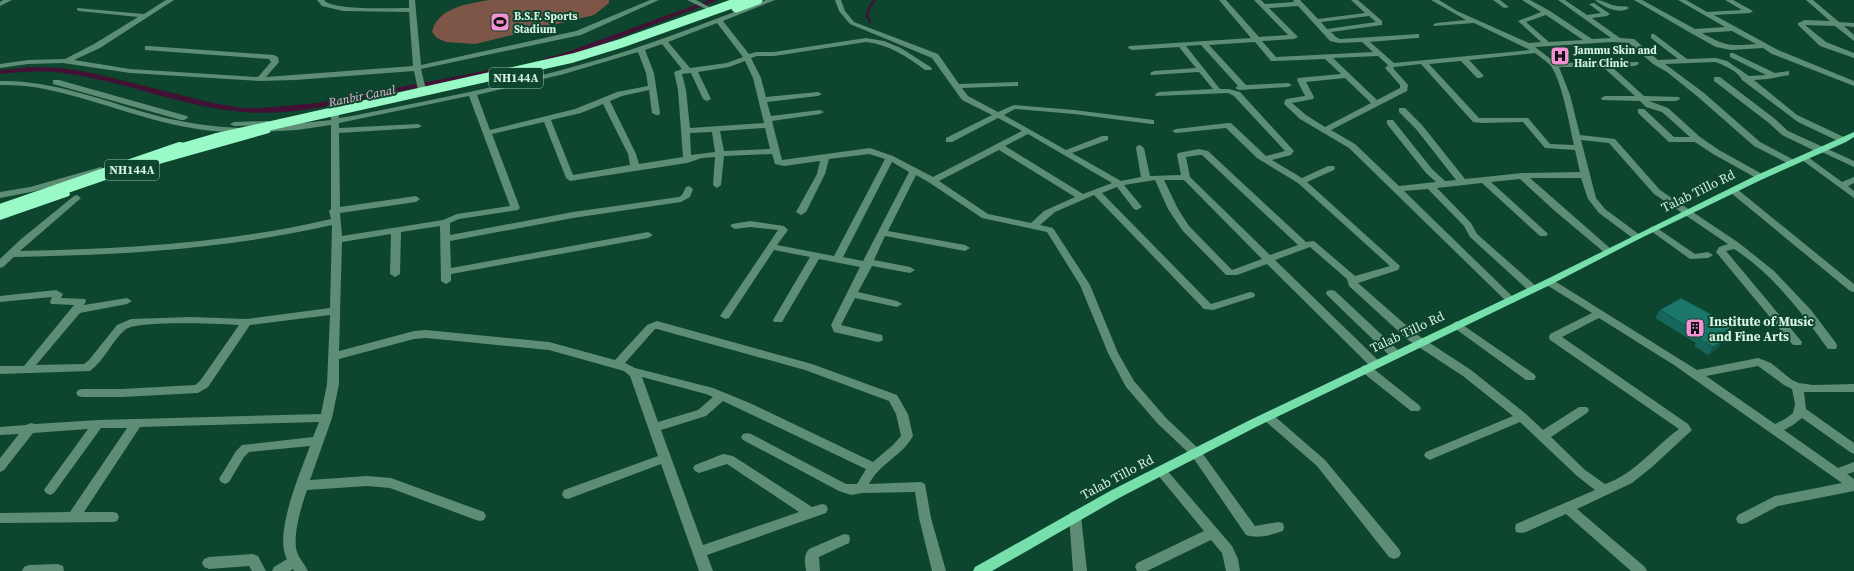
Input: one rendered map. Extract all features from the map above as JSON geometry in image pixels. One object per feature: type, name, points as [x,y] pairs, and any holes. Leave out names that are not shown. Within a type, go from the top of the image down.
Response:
[{"type":"highway","name":"NH144A","points":[[0,210],[195,143],[573,58],[622,43],[743,0]]},
{"type":"highway","name":"NH144A","points":[[0,217],[112,176],[209,146],[266,131],[504,81],[580,62],[642,42],[758,0]]},
{"type":"main road","name":"Talab Tillo Rd","points":[[980,571],[1075,516],[1196,453],[1370,366],[1533,290],[1637,236],[1690,213],[1761,177],[1806,158],[1854,134]]},
{"type":"street","points":[[0,4],[9,0]]},
{"type":"street","points":[[67,61],[96,46],[171,0]]},
{"type":"street","points":[[320,0],[324,5],[343,9],[413,10]]},
{"type":"street","points":[[412,0],[417,68],[422,90]]},
{"type":"street","points":[[0,66],[28,62],[67,61],[130,71],[260,79],[295,78],[417,68],[578,33],[656,0]]},
{"type":"street","points":[[0,195],[31,189],[280,121],[576,55],[626,40],[733,0]]},
{"type":"street","points":[[334,126],[586,66],[641,49],[772,0]]},
{"type":"street","points":[[838,0],[842,11],[855,24],[935,56],[965,98],[1028,131],[1118,183],[1137,207]]},
{"type":"street","points":[[1222,0],[1272,58],[1276,60],[1379,54]]},
{"type":"street","points":[[1132,48],[1294,37],[1257,0]]},
{"type":"street","points":[[1325,31],[1380,24],[1380,22],[1354,0]]},
{"type":"street","points":[[1434,0],[1475,21],[1528,45],[1554,66],[1566,95],[1584,175],[1592,199],[1596,205],[1610,218],[1637,236]]},
{"type":"street","points":[[1496,0],[1506,6]]},
{"type":"street","points":[[1524,0],[1548,12],[1590,41]]},
{"type":"street","points":[[1561,0],[1617,40]]},
{"type":"street","points":[[1598,0],[1614,8],[1626,8]]},
{"type":"street","points":[[1637,0],[1716,44],[1726,47],[1762,46]]},
{"type":"street","points":[[1681,0],[1762,46],[1854,84]]},
{"type":"street","points":[[1705,14],[1750,11],[1728,0]]},
{"type":"street","points":[[1802,0],[1809,0],[1854,39]]},
{"type":"street","points":[[692,1],[706,9]]},
{"type":"street","points":[[1263,6],[1274,3],[1297,2],[1335,40],[1364,40],[1416,36]]},
{"type":"street","points":[[1585,17],[1607,14],[1592,4]]},
{"type":"street","points":[[79,9],[144,16]]},
{"type":"street","points":[[1547,44],[1521,21],[1548,12]]},
{"type":"street","points":[[1316,21],[1371,14]]},
{"type":"street","points":[[718,20],[747,57],[757,78],[777,161],[781,163],[866,150],[890,158],[914,170],[938,178],[985,216],[995,220],[1037,222],[1050,230],[1085,285],[1113,353],[1130,384],[1162,421],[1196,453],[1251,530],[1258,532],[1278,527]]},
{"type":"street","points":[[1436,25],[1475,21]]},
{"type":"street","points":[[1854,25],[1805,22],[1800,24],[1823,44],[1854,56]]},
{"type":"street","points":[[1691,31],[1733,29]]},
{"type":"street","points":[[1654,36],[1685,61]]},
{"type":"street","points":[[686,160],[686,131],[682,90],[677,73],[729,65],[756,54],[774,54],[869,40],[905,54],[928,68]]},
{"type":"street","points":[[1364,40],[1392,65],[1537,51]]},
{"type":"street","points":[[663,41],[690,70],[707,99]]},
{"type":"street","points":[[1528,45],[1590,41],[1631,41],[1656,62],[1670,70],[1701,95],[1757,144],[1793,163]]},
{"type":"street","points":[[1203,43],[1244,88]]},
{"type":"street","points":[[1181,45],[1218,91]]},
{"type":"street","points":[[80,63],[96,46]]},
{"type":"street","points":[[148,48],[271,57],[275,59],[275,62],[260,79]]},
{"type":"street","points":[[641,49],[646,58],[656,113]]},
{"type":"street","points":[[1328,56],[1376,103]]},
{"type":"street","points":[[1733,56],[1774,76]]},
{"type":"street","points":[[1464,59],[1480,76]]},
{"type":"street","points":[[1656,62],[1720,61],[1745,78],[1789,114],[1843,140]]},
{"type":"street","points":[[1424,63],[1476,120],[1525,120],[1548,146],[1578,148]]},
{"type":"street","points":[[1554,66],[1635,64]]},
{"type":"street","points":[[1325,130],[1390,97],[1405,87],[1389,68],[1392,65]]},
{"type":"street","points":[[1606,65],[1649,105],[1665,110],[1697,138],[1725,158],[1761,177]]},
{"type":"street","points":[[1154,72],[1201,70]]},
{"type":"street","points":[[1745,78],[1774,76],[1786,73]]},
{"type":"street","points":[[1347,76],[1301,80],[1310,97],[1288,102],[1300,114],[1352,146],[1511,300]]},
{"type":"street","points":[[0,79],[31,78],[55,81],[168,114],[202,122],[253,124],[280,121]]},
{"type":"street","points":[[1717,79],[1772,120],[1785,133],[1854,164]]},
{"type":"street","points":[[0,83],[43,85],[182,124],[213,129],[244,130],[334,126],[418,126]]},
{"type":"street","points":[[957,86],[1015,84]]},
{"type":"street","points":[[1159,94],[1232,91],[1244,88],[1288,85]]},
{"type":"street","points":[[486,133],[578,111],[606,101],[620,94],[652,87]]},
{"type":"street","points":[[1232,91],[1237,94],[1290,151],[1288,153],[1264,159]]},
{"type":"street","points":[[337,240],[445,222],[457,217],[515,208],[472,93]]},
{"type":"street","points":[[762,100],[818,94]]},
{"type":"street","points":[[1605,98],[1676,99]]},
{"type":"street","points":[[606,101],[632,154],[635,167]]},
{"type":"street","points":[[949,140],[1010,108],[1020,107],[1151,122]]},
{"type":"street","points":[[279,571],[298,566],[290,552],[290,537],[295,506],[326,418],[332,396],[335,356],[337,240],[335,216],[335,109]]},
{"type":"street","points":[[1402,110],[1419,127],[1462,182]]},
{"type":"street","points":[[1641,111],[1672,140],[1697,138]]},
{"type":"street","points":[[686,131],[716,129],[768,122],[820,112]]},
{"type":"street","points":[[547,118],[570,178],[686,160],[699,156],[775,151]]},
{"type":"street","points":[[1390,122],[1429,171],[1443,184]]},
{"type":"street","points":[[1176,131],[1228,125],[1264,159],[1301,181],[1396,267],[1353,279]]},
{"type":"street","points":[[716,129],[720,154],[717,185]]},
{"type":"street","points":[[938,178],[1028,131]]},
{"type":"street","points":[[1576,137],[1612,141],[1657,192],[1690,213],[1755,259],[1785,287],[1807,312],[1832,346]]},
{"type":"street","points":[[1065,153],[1104,138]]},
{"type":"street","points":[[999,146],[1082,197]]},
{"type":"street","points":[[1140,148],[1146,178]]},
{"type":"street","points":[[1304,245],[1205,153],[1199,152],[1182,156],[1186,178],[1268,260],[1370,366],[1415,408]]},
{"type":"street","points":[[801,212],[821,174],[825,156]]},
{"type":"street","points":[[837,259],[890,158]]},
{"type":"street","points":[[1806,158],[1854,195]]},
{"type":"street","points":[[1301,181],[1332,168]]},
{"type":"street","points":[[878,338],[836,328],[914,170]]},
{"type":"street","points":[[1398,189],[1522,176],[1584,175]]},
{"type":"street","points":[[1522,176],[1559,210],[1608,251]]},
{"type":"street","points":[[1037,222],[1051,210],[1118,183],[1158,177],[1186,178]]},
{"type":"street","points":[[1158,177],[1173,209],[1185,228],[1227,271],[1234,273],[1304,245],[1313,244],[1353,279]]},
{"type":"street","points":[[1484,180],[1543,234]]},
{"type":"street","points":[[1842,185],[1854,180]]},
{"type":"street","points":[[1429,185],[1468,225],[1473,235],[1533,290]]},
{"type":"street","points":[[445,239],[573,215],[682,199],[686,197],[689,188]]},
{"type":"street","points":[[1734,191],[1854,289]]},
{"type":"street","points":[[1095,192],[1208,307],[1213,307],[1250,295]]},
{"type":"street","points":[[0,265],[76,198]]},
{"type":"street","points":[[11,254],[134,250],[295,232],[335,216],[416,199]]},
{"type":"street","points":[[445,222],[446,276],[648,235]]},
{"type":"street","points":[[725,316],[783,229],[750,224],[735,226]]},
{"type":"street","points":[[1654,229],[1693,257],[1708,255]]},
{"type":"street","points":[[395,274],[396,230]]},
{"type":"street","points":[[883,233],[966,248]]},
{"type":"street","points":[[1736,245],[1722,249],[1721,252],[1797,342]]},
{"type":"street","points":[[772,247],[910,270]]},
{"type":"street","points":[[778,320],[816,255]]},
{"type":"street","points":[[1353,279],[1351,281],[1353,284],[1420,343],[1467,373],[1522,417],[1584,476],[1604,490]]},
{"type":"street","points":[[1549,282],[1648,342],[1854,486]]},
{"type":"street","points":[[0,299],[56,293],[58,294],[55,301],[56,303],[82,301],[77,310],[26,370]]},
{"type":"street","points":[[1331,293],[1368,330],[1395,354]]},
{"type":"street","points":[[852,294],[898,304]]},
{"type":"street","points":[[77,310],[127,300]]},
{"type":"street","points":[[0,370],[86,368],[93,363],[121,328],[131,322],[191,320],[248,322],[336,311]]},
{"type":"street","points":[[1521,528],[1597,495],[1631,477],[1686,430],[1684,427],[1554,337],[1600,313]]},
{"type":"street","points":[[82,393],[136,393],[198,389],[204,384],[248,322]]},
{"type":"street","points":[[617,365],[651,327],[657,325],[808,367],[890,396],[896,400],[902,414],[907,436],[873,467],[862,485],[862,488]]},
{"type":"street","points":[[1457,325],[1530,377]]},
{"type":"street","points":[[335,356],[414,335],[426,334],[541,344],[617,365],[632,371],[692,385],[721,396],[873,467]]},
{"type":"street","points":[[1694,374],[1758,362],[1767,366],[1787,382],[1797,387],[1854,388]]},
{"type":"street","points":[[632,371],[706,571]]},
{"type":"street","points":[[1772,429],[1790,422],[1800,411],[1801,402],[1797,387]]},
{"type":"street","points":[[654,428],[702,413],[721,396]]},
{"type":"street","points":[[1542,437],[1582,410]]},
{"type":"street","points":[[1800,411],[1854,449]]},
{"type":"street","points":[[1268,417],[1321,463],[1394,553]]},
{"type":"street","points":[[1430,455],[1522,417]]},
{"type":"street","points":[[0,430],[98,424],[326,418]]},
{"type":"street","points":[[50,490],[98,424]]},
{"type":"street","points":[[74,518],[136,424]]},
{"type":"street","points":[[0,467],[31,427]]},
{"type":"street","points":[[747,437],[843,488],[852,490],[862,488],[921,487],[925,518],[939,571]]},
{"type":"street","points":[[226,479],[240,454],[246,448],[317,441]]},
{"type":"street","points":[[568,494],[665,458]]},
{"type":"street","points":[[699,468],[723,459],[729,459],[816,511],[700,552]]},
{"type":"street","points":[[1836,473],[1854,467]]},
{"type":"street","points":[[1161,471],[1229,554],[1234,571]]},
{"type":"street","points":[[302,485],[367,481],[391,483],[480,516]]},
{"type":"street","points":[[1742,519],[1775,502],[1854,486]]},
{"type":"street","points":[[1567,508],[1640,571]]},
{"type":"street","points":[[1075,516],[1080,571]]},
{"type":"street","points":[[0,518],[114,517]]},
{"type":"street","points":[[1142,567],[1212,533]]},
{"type":"street","points":[[813,571],[811,556],[814,553],[844,539]]},
{"type":"street","points":[[209,563],[253,560],[259,571]]},
{"type":"street","points":[[29,571],[58,570]]},
{"type":"shaded area","name":"B.S.F. Sports Stadium","points":[[489,0],[609,0],[609,3],[594,15],[475,44],[446,42],[437,38],[432,32],[440,17],[447,12],[463,5]]},
{"type":"building","points":[[1681,298],[1733,326],[1717,337],[1723,341],[1713,347],[1699,339],[1703,336],[1660,310]]},
{"type":"waterway","name":"Ranbir Canal","points":[[546,59],[566,55],[715,0]]},
{"type":"waterway","points":[[870,22],[867,16],[870,6],[875,0]]},
{"type":"waterway","name":"Ranbir Canal","points":[[0,72],[31,69],[62,70],[122,82],[183,99],[243,110],[261,111],[298,108],[335,102],[505,69]]},
{"type":"place","name":"B.S.F. Sports Stadium","points":[[500,22]]},
{"type":"place","name":"Jammu Skin and Hair Clinic","points":[[1560,56]]},
{"type":"place","name":"Institute of Music and Fine Arts","points":[[1695,328]]}]
